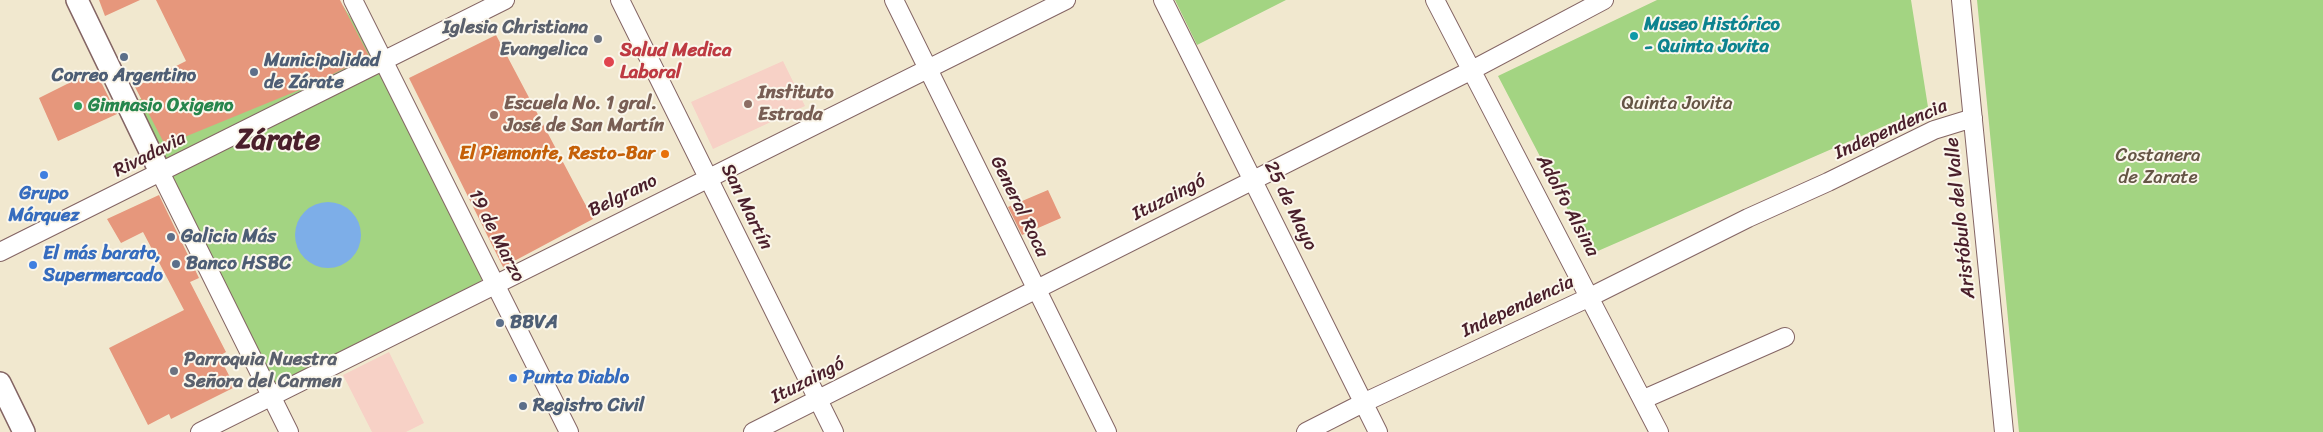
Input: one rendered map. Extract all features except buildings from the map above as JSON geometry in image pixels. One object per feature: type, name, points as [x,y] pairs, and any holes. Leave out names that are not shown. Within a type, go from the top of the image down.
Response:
[{"type":"street","points":[[77,0],[160,174],[288,432]]},
{"type":"street","name":"19 de Marzo","points":[[353,0],[569,432]]},
{"type":"street","name":"Rivadavia","points":[[0,252],[160,174],[505,0]]},
{"type":"street","name":"San Martín","points":[[620,0],[834,432]]},
{"type":"street","name":"General Roca","points":[[894,0],[1107,432]]},
{"type":"street","name":"Belgrano","points":[[200,432],[1066,0]]},
{"type":"street","name":"25 de Mayo","points":[[1163,0],[1378,432]]},
{"type":"street","name":"Adolfo Alsina","points":[[1435,0],[1644,399],[1659,432]]},
{"type":"street","name":"Ituzaingó","points":[[753,432],[1472,70],[1604,0]]},
{"type":"street","name":"Aristóbulo del Valle","points":[[1961,0],[2004,432]]},
{"type":"street","name":"Independencia","points":[[1306,432],[1934,130],[1973,118]]},
{"type":"street","points":[[1644,399],[1785,337]]},
{"type":"street","points":[[0,383],[24,432]]},
{"type":"shaded area","name":"Instituto Estrada","points":[[783,61],[805,106],[713,149],[691,102]]},
{"type":"shaded area","points":[[389,352],[424,423],[406,432],[372,432],[343,375]]},
{"type":"green space","points":[[1175,0],[1286,0],[1197,45]]},
{"type":"green space","name":"Quinta Jovita","points":[[1657,0],[1911,0],[1928,107],[1591,254],[1498,76]]},
{"type":"green space","name":"Costanera de Zarate","points":[[1977,0],[2323,0],[2323,432],[2019,432]]},
{"type":"green space","points":[[343,6],[377,58],[167,164],[136,101],[286,35]]},
{"type":"green space","points":[[373,72],[380,73],[482,271],[482,279],[478,285],[285,384],[276,383],[269,378],[171,182],[172,176]]},
{"type":"water","points":[[322,202],[334,202],[346,207],[356,217],[361,229],[359,248],[346,263],[334,268],[322,268],[310,263],[300,253],[295,241],[295,229],[300,217],[310,207]]},
{"type":"place","name":"Museo Histórico - Quinta Jovita","points":[[1634,36]]},
{"type":"place","name":"Iglesia Christiana Evangelica","points":[[598,39]]},
{"type":"place","name":"Correo Argentino","points":[[124,57]]},
{"type":"place","name":"Salud Medica Laboral","points":[[609,62]]},
{"type":"place","name":"Municipalidad de Zárate","points":[[254,72]]},
{"type":"place","name":"Instituto Estrada","points":[[748,104]]},
{"type":"place","name":"Gimnasio Oxigeno","points":[[78,106]]},
{"type":"place","name":"Escuela No. 1 gral. José de San Martín","points":[[494,115]]},
{"type":"place","name":"El Piemonte, Resto-Bar","points":[[665,154]]},
{"type":"place","name":"Grupo Márquez","points":[[44,175]]},
{"type":"place","name":"Galicia Más","points":[[171,237]]},
{"type":"place","name":"Banco HSBC","points":[[176,264]]},
{"type":"place","name":"El más barato, Supermercado","points":[[33,265]]},
{"type":"place","name":"BBVA","points":[[500,323]]},
{"type":"place","name":"Parroquia Nuestra Señora del Carmen","points":[[174,371]]},
{"type":"place","name":"Punta Diablo","points":[[513,378]]},
{"type":"place","name":"Registro Civil","points":[[523,406]]},
{"type":"district","name":"Zárate","points":[[278,142]]}]
